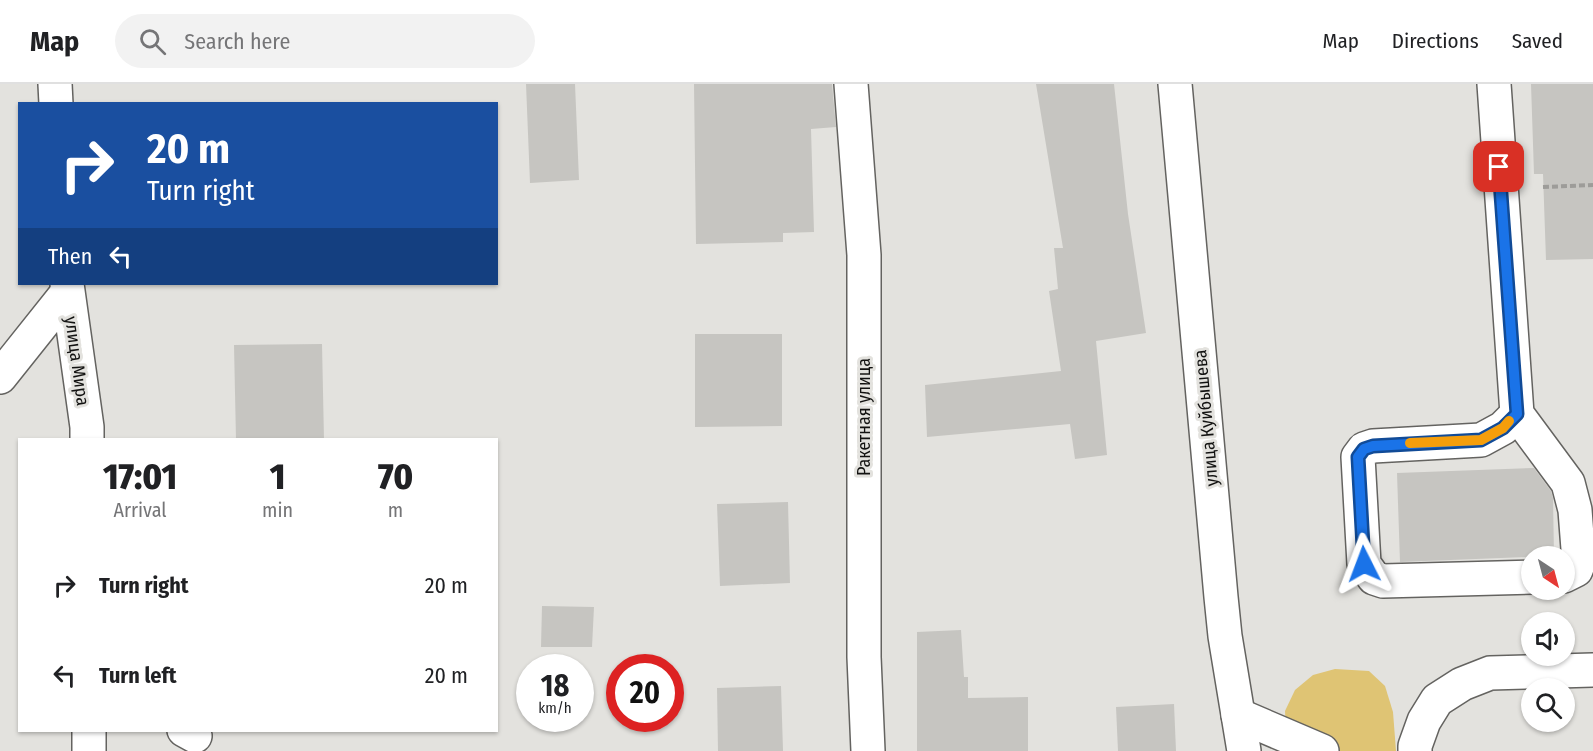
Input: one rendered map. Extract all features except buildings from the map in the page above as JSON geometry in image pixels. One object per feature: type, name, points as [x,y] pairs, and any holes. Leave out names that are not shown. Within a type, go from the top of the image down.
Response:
[{"type":"street","points":[[55,84],[56,102]]},
{"type":"street","name":"Ракетная улица","points":[[851,84],[864,255],[864,657],[868,751]]},
{"type":"street","name":"улица Куйбышева","points":[[1175,84],[1221,597],[1244,751]]},
{"type":"street","points":[[1494,84],[1517,414],[1568,483],[1573,496],[1579,562],[1575,570]]},
{"type":"street","points":[[0,377],[67,288]]},
{"type":"street","name":"улица Мира","points":[[67,288],[87,438]]},
{"type":"street","points":[[1517,414],[1503,428],[1481,440],[1373,446],[1364,449],[1358,457],[1364,564],[1374,578],[1383,581],[1521,577]]},
{"type":"street","points":[[1415,751],[1424,721],[1437,700],[1462,684],[1490,673],[1593,670]]},
{"type":"street","points":[[1238,715],[1322,751]]},
{"type":"street","points":[[89,732],[89,751]]},
{"type":"shaded area","points":[[1335,669],[1369,671],[1385,686],[1393,712],[1396,751],[1287,751],[1285,711],[1295,690],[1313,675]]},
{"type":"slow traffic","points":[[1410,443],[1481,440],[1503,428],[1509,421]]},
{"type":"route","points":[[1364,564],[1358,457],[1364,449],[1373,446],[1481,440],[1503,428],[1517,414],[1499,167]]}]
